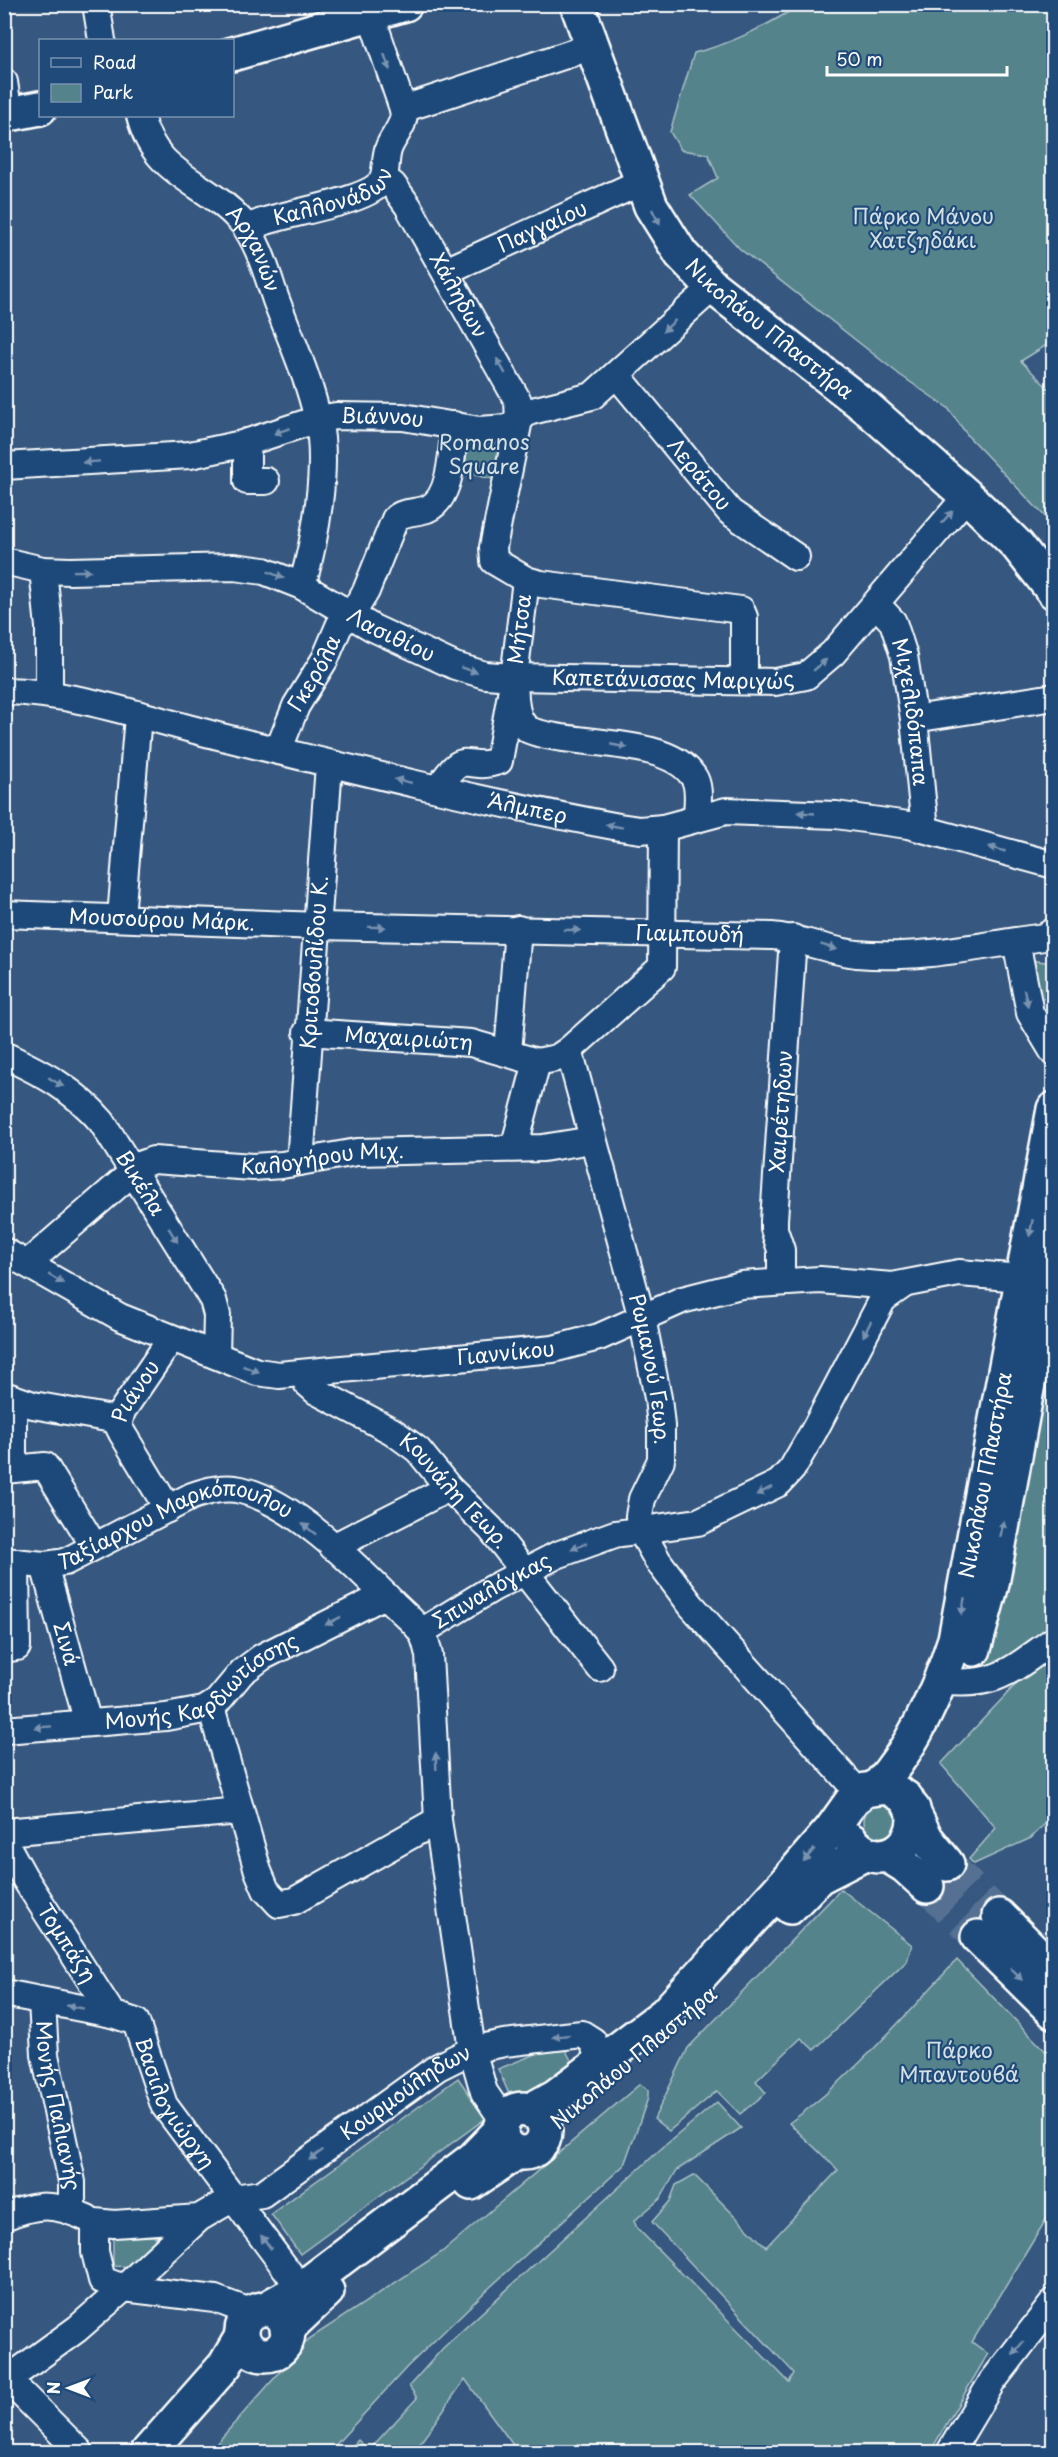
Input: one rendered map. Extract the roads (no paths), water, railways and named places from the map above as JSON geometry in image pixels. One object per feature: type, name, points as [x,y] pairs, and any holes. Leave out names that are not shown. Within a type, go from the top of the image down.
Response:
[{"type":"main road","points":[[234,53],[405,4]]},
{"type":"main road","name":"Νικολάου Πλαστήρα","points":[[577,4],[641,182],[666,234],[713,287],[866,407],[966,496],[1017,545],[1053,592]]},
{"type":"main road","name":"Νικολάου Πλαστήρα","points":[[598,4],[662,180],[694,236],[737,281],[830,354],[952,457],[1053,557]]},
{"type":"main road","points":[[7,115],[39,108]]},
{"type":"main road","name":"Νικολάου Πλαστήρα","points":[[911,1805],[922,1762],[951,1682],[960,1619],[1053,1109]]},
{"type":"main road","name":"Νικολάου Πλαστήρα","points":[[173,2452],[245,2369],[262,2328],[318,2298],[495,2165],[519,2129],[541,2107],[673,2005],[862,1795],[902,1756],[979,1635],[992,1584],[1053,1239]]},
{"type":"main road","points":[[898,1791],[911,1805],[926,1838],[937,1875],[905,1866],[857,1846],[848,1833],[845,1821],[862,1795],[898,1791]]},
{"type":"main road","points":[[876,1854],[899,1849],[909,1839],[914,1825],[911,1805]]},
{"type":"main road","name":"Νικολάου Πλαστήρα","points":[[148,2452],[225,2365],[301,2289],[473,2159],[519,2129],[557,2119],[693,2011],[740,1965],[809,1885],[830,1870],[876,1854]]},
{"type":"main road","points":[[1053,1971],[988,1926],[1053,2012]]},
{"type":"street","points":[[96,4],[102,39]]},
{"type":"street","points":[[371,15],[403,110],[593,46]]},
{"type":"street","points":[[4,82],[7,115]]},
{"type":"street","name":"Καλλονάδων","points":[[247,228],[268,218],[362,194],[378,186],[384,178],[386,154],[404,119],[403,110]]},
{"type":"street","name":"Αρχανών","points":[[140,117],[148,141],[158,155],[227,209],[247,228],[281,312],[318,419]]},
{"type":"street","name":"Χάληδων","points":[[384,178],[400,193],[516,396],[519,420]]},
{"type":"street","name":"Παγγαίου","points":[[446,272],[641,182]]},
{"type":"street","name":"Βιάννου","points":[[4,466],[190,455],[247,442],[318,419],[336,416],[384,416],[496,430],[512,427],[534,410],[586,399],[617,375],[713,287]]},
{"type":"street","name":"Λεράτου","points":[[617,375],[730,512],[796,557]]},
{"type":"street","points":[[302,586],[311,554],[318,503],[322,445],[318,419]]},
{"type":"street","points":[[519,420],[493,547],[494,561],[526,580],[557,587],[741,610],[744,681]]},
{"type":"street","name":"Γκερόλα","points":[[278,751],[296,706],[325,659],[339,626],[350,615],[366,591],[395,519],[428,508],[439,497],[452,466],[454,425]]},
{"type":"street","points":[[247,442],[247,481],[266,481]]},
{"type":"street","name":"Καπετάνισσας Μαριγώς","points":[[514,677],[791,681],[806,676],[841,645],[966,496]]},
{"type":"street","name":"Λασιθίου","points":[[4,561],[42,570],[234,567],[264,571],[302,586],[350,615],[455,666],[485,675],[514,677]]},
{"type":"street","points":[[42,570],[49,627],[49,694]]},
{"type":"street","name":"Μήτσα","points":[[514,677],[526,580]]},
{"type":"street","name":"Μιχελιδόπαπα","points":[[876,604],[893,622],[908,675],[925,829]]},
{"type":"street","points":[[438,789],[453,766],[464,761],[499,761],[514,677]]},
{"type":"street","points":[[514,677],[517,711],[524,727],[534,732],[614,744],[671,759],[694,776],[698,788],[697,817]]},
{"type":"street","name":"Άλμπερ","points":[[4,691],[49,694],[328,765],[619,827],[640,830],[663,828],[726,811],[872,818],[925,829],[1053,865]]},
{"type":"street","points":[[914,719],[1053,697]]},
{"type":"street","points":[[121,917],[138,716]]},
{"type":"street","name":"Κριτοβουλίδου Κ.","points":[[300,1162],[307,1032],[319,926],[328,765]]},
{"type":"street","points":[[514,1148],[537,1062],[557,1058],[569,1050],[657,973],[663,963],[663,828]]},
{"type":"street","name":"Μουσούρου Μάρκ.","points":[[4,914],[319,926]]},
{"type":"street","name":"Γιαμπουδή","points":[[319,926],[664,932],[793,938],[846,953],[869,955],[922,952],[1044,937],[1053,931]]},
{"type":"street","points":[[507,1052],[518,929]]},
{"type":"street","name":"Χαιρέτηδων","points":[[781,1282],[781,1250],[774,1229],[774,1220],[793,938]]},
{"type":"street","points":[[1016,940],[1030,1013],[1053,1053]]},
{"type":"street","name":"Μαχαιριώτη","points":[[307,1032],[471,1043],[537,1062]]},
{"type":"street","name":"Ρωμανού Γεωρ.","points":[[569,1050],[642,1318],[658,1398],[662,1439],[659,1466],[640,1508],[640,1529]]},
{"type":"street","name":"Βικέλα","points":[[4,1055],[53,1079],[83,1101],[102,1122],[213,1300],[217,1315],[216,1355]]},
{"type":"street","name":"Καλογήρου Μιχ.","points":[[28,1263],[147,1161],[160,1159],[253,1167],[357,1152],[555,1147],[592,1140]]},
{"type":"street","name":"Γιαννίκου","points":[[4,1251],[101,1307],[171,1339],[263,1374],[305,1374],[554,1349],[599,1337],[682,1300],[714,1290],[820,1280],[903,1285],[952,1274],[1022,1278]]},
{"type":"street","name":"Σπιναλόγκας","points":[[519,2129],[484,2092],[472,2050],[438,1820],[432,1687],[429,1655],[421,1632],[524,1570],[591,1541],[640,1529],[678,1526],[705,1519],[772,1487],[786,1476],[815,1429],[883,1299],[903,1285]]},
{"type":"street","name":"Ριάνου","points":[[168,1509],[122,1433],[118,1420],[171,1339]]},
{"type":"street","name":"Κουνάλη Γεωρ.","points":[[305,1374],[307,1383],[316,1391],[412,1444],[449,1488],[491,1529],[600,1668]]},
{"type":"street","points":[[94,1546],[45,1466],[9,1469],[9,1397],[118,1420]]},
{"type":"street","points":[[333,1547],[449,1488]]},
{"type":"street","name":"Ταξίαρχου Μαρκόπουλου","points":[[10,1562],[44,1565],[65,1562],[205,1491],[243,1490],[285,1511],[333,1547],[421,1632]]},
{"type":"street","points":[[640,1529],[658,1561],[691,1605],[862,1795]]},
{"type":"street","points":[[4,1648],[16,1647],[10,1562]]},
{"type":"street","name":"Σινά","points":[[44,1565],[88,1723]]},
{"type":"street","name":"Μονής Καρδιωτίσσης","points":[[4,1730],[184,1715],[211,1707],[249,1665],[385,1595]]},
{"type":"street","points":[[951,1682],[977,1683],[998,1677],[1053,1640]]},
{"type":"street","points":[[211,1707],[258,1871],[272,1898],[283,1905],[438,1820]]},
{"type":"street","points":[[4,1832],[240,1811]]},
{"type":"street","name":"Τομπάζη","points":[[4,1841],[24,1877],[112,2014]]},
{"type":"street","name":"Βασιλογιώργη","points":[[4,1993],[112,2014],[136,2022],[164,2105],[215,2208],[301,2289]]},
{"type":"street","name":"Μονής Παλιανής","points":[[42,2001],[44,2048],[72,2182],[95,2252],[100,2276],[105,2282],[124,2288]]},
{"type":"street","name":"Κουρμούληδων","points":[[5,2215],[45,2206],[60,2206],[84,2217],[114,2224],[215,2208],[262,2194],[445,2062],[472,2050],[504,2043],[582,2034],[593,2041],[600,2063]]},
{"type":"street","points":[[80,2452],[6,2381],[77,2329],[215,2208]]},
{"type":"street","points":[[124,2288],[215,2299],[262,2328]]},
{"type":"street","points":[[950,2452],[993,2382],[1053,2302]]},
{"type":"tunnel","points":[[947,1864],[999,1916]]},
{"type":"tunnel","points":[[927,1886],[978,1937]]},
{"type":"park label","name":"Πάρκο Μάνου Χατζηδάκι","points":[[923,229]]},
{"type":"park label","name":"Romanos Square","points":[[484,455]]},
{"type":"park label","name":"Πάρκο Μπαντουβά","points":[[959,2063]]}]
